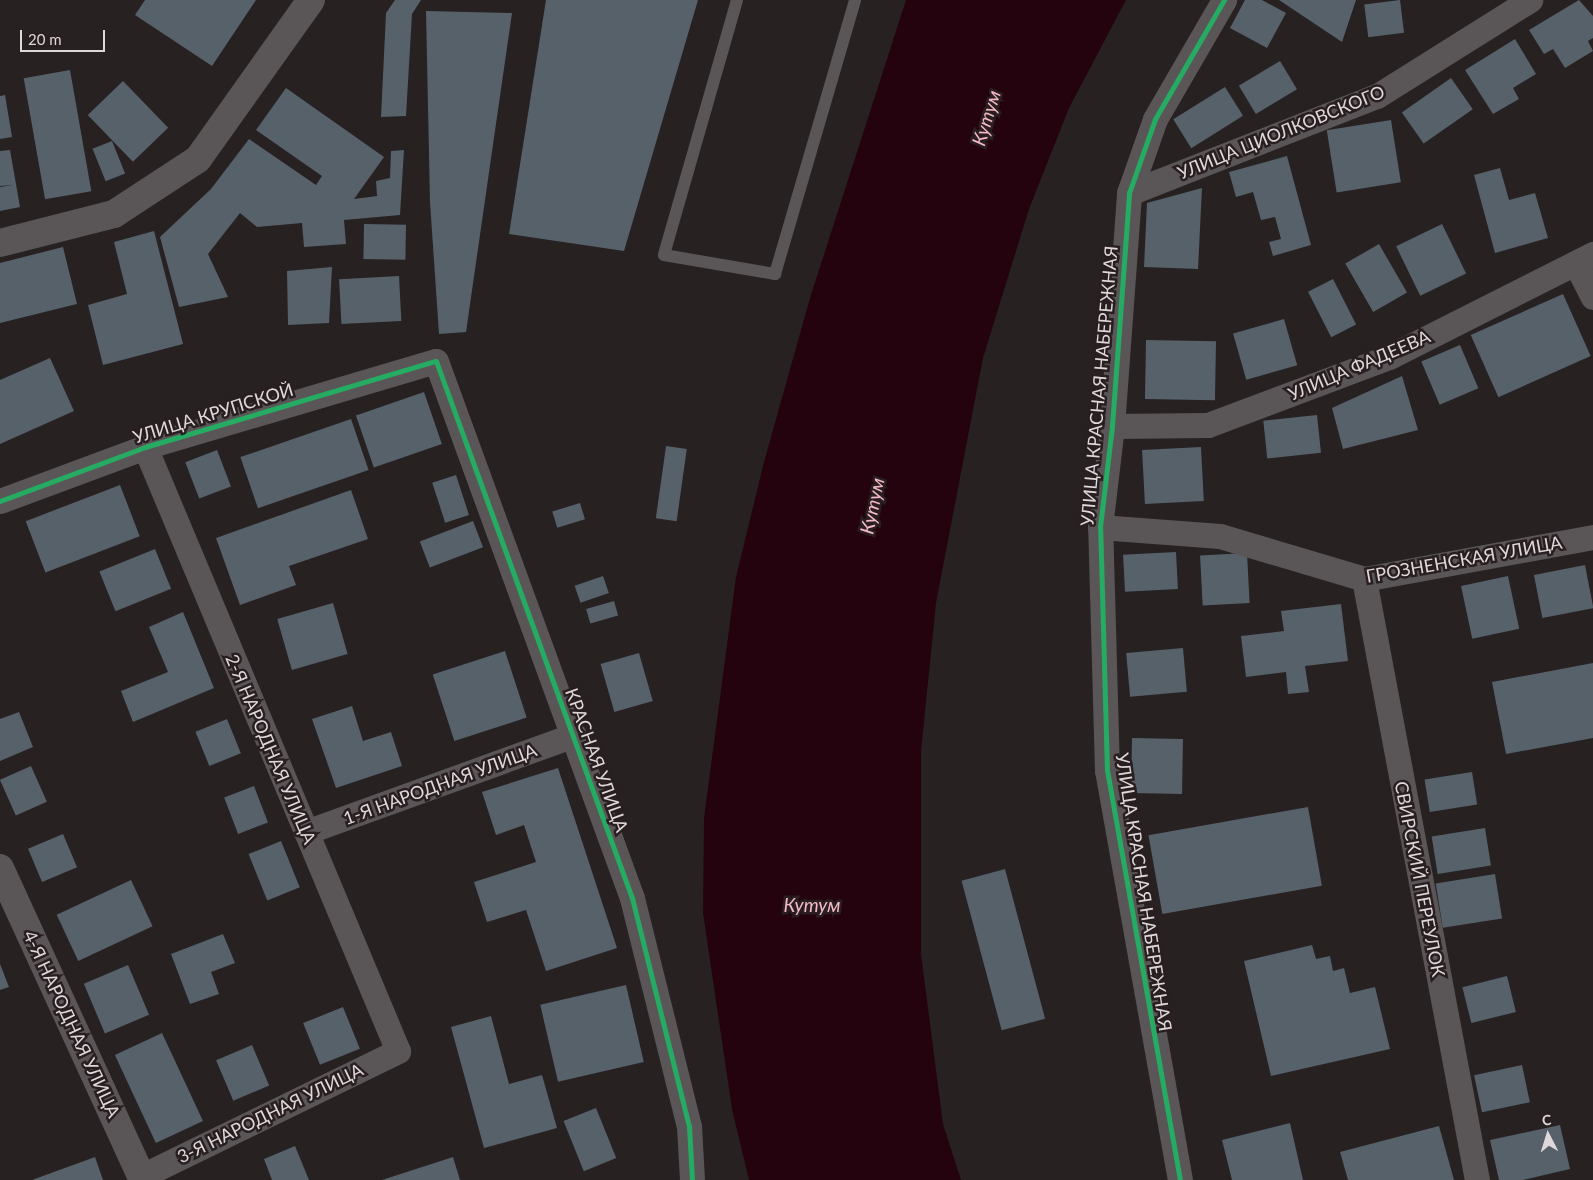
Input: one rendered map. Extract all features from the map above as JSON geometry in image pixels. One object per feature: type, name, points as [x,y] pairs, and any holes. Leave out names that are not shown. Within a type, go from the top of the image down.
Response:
[{"type":"main road","points":[[0,243],[114,214],[198,159],[311,0]]},
{"type":"main road","name":"4-Я НАРОДНАЯ УЛИЦА","points":[[0,868],[142,1178]]},
{"type":"street","name":"УЛИЦА КРАСНАЯ НАБЕРЕЖНАЯ","points":[[1180,1180],[1107,771],[1100,526],[1112,426],[1129,193],[1155,119],[1224,0]]},
{"type":"street","name":"УЛИЦА ЦИОЛКОВСКОГО","points":[[1129,193],[1378,96],[1530,0]]},
{"type":"street","name":"УЛИЦА ФАДЕЕВА","points":[[1112,426],[1208,426],[1389,357],[1585,259]]},
{"type":"street","points":[[1585,259],[1593,297]]},
{"type":"street","name":"УЛИЦА КРУПСКОЙ","points":[[0,501],[145,447],[436,361]]},
{"type":"street","name":"КРАСНАЯ УЛИЦА","points":[[436,361],[632,898],[689,1126],[692,1180]]},
{"type":"street","name":"2-Я НАРОДНАЯ УЛИЦА","points":[[145,447],[398,1051]]},
{"type":"street","name":"ГРОЗНЕНСКАЯ УЛИЦА","points":[[1100,526],[1220,536],[1364,579],[1593,536]]},
{"type":"street","name":"СВИРСКИЙ ПЕРЕУЛОК","points":[[1364,579],[1477,1180]]},
{"type":"street","name":"1-Я НАРОДНАЯ УЛИЦА","points":[[306,832],[574,735]]},
{"type":"street","name":"3-Я НАРОДНАЯ УЛИЦА","points":[[142,1178],[398,1051]]},
{"type":"lane","points":[[737,0],[664,255],[774,274],[855,0]]},
{"type":"water","name":"Кутум","points":[[906,0],[1126,0],[1069,108],[1029,209],[983,358],[936,603],[921,751],[921,954],[943,1124],[961,1180],[749,1180],[732,1109],[703,913],[704,818],[736,577],[764,462],[810,298]]},
{"type":"building","points":[[145,0],[256,0],[212,66],[135,15]]},
{"type":"building","points":[[395,0],[421,0],[412,14],[406,116],[381,117],[386,13]]},
{"type":"building","points":[[546,0],[698,0],[624,251],[509,234]]},
{"type":"building","points":[[1245,0],[1262,0],[1286,13],[1267,48],[1230,28]]},
{"type":"building","points":[[1279,0],[1356,0],[1342,42]]},
{"type":"building","points":[[1400,0],[1404,33],[1368,37],[1364,4]]},
{"type":"building","points":[[1579,0],[1593,16],[1593,38],[1588,41],[1593,51],[1565,68],[1553,49],[1544,54],[1529,30]]},
{"type":"building","points":[[426,11],[512,13],[466,332],[439,334],[430,202]]},
{"type":"building","points":[[1515,39],[1536,74],[1513,88],[1519,99],[1493,114],[1465,70]]},
{"type":"building","points":[[1280,61],[1297,89],[1256,114],[1239,86]]},
{"type":"building","points":[[70,70],[91,191],[45,199],[24,78]]},
{"type":"building","points":[[1451,78],[1473,109],[1424,144],[1402,112]]},
{"type":"building","points":[[123,81],[168,128],[133,162],[88,115]]},
{"type":"building","points":[[1225,87],[1243,116],[1191,148],[1173,119]]},
{"type":"building","points":[[286,88],[384,157],[354,199],[377,196],[376,181],[390,178],[391,151],[404,150],[400,215],[344,220],[346,244],[304,247],[302,223],[257,227],[240,213],[208,254],[228,297],[179,307],[160,237],[211,189],[249,139],[316,185],[322,176],[256,130]]},
{"type":"building","points":[[5,95],[12,137],[0,139],[0,96]]},
{"type":"building","points":[[1391,120],[1401,182],[1337,192],[1327,130]]},
{"type":"building","points":[[112,141],[125,173],[106,181],[93,149]]},
{"type":"building","points":[[10,150],[20,207],[0,211],[0,187],[13,185],[0,186],[0,151]]},
{"type":"building","points":[[1287,156],[1311,245],[1273,256],[1269,242],[1281,239],[1275,217],[1261,220],[1253,192],[1236,197],[1229,172]]},
{"type":"building","points":[[1500,168],[1509,200],[1535,193],[1548,238],[1495,253],[1474,175]]},
{"type":"building","points":[[1202,188],[1198,269],[1144,267],[1147,203]]},
{"type":"building","points":[[364,224],[406,225],[405,260],[363,259]]},
{"type":"building","points":[[1442,224],[1466,273],[1420,296],[1396,246]]},
{"type":"building","points":[[154,231],[183,344],[103,365],[88,305],[127,294],[114,242]]},
{"type":"building","points":[[1379,244],[1407,292],[1373,312],[1345,264]]},
{"type":"building","points":[[63,247],[77,304],[0,323],[0,263]]},
{"type":"building","points":[[332,267],[329,323],[288,325],[287,271]]},
{"type":"building","points":[[399,276],[401,321],[341,324],[339,279]]},
{"type":"building","points":[[1333,279],[1356,324],[1331,337],[1308,292]]},
{"type":"building","points":[[1563,294],[1591,356],[1498,397],[1471,335]]},
{"type":"building","points":[[1284,319],[1297,365],[1246,380],[1233,334]]},
{"type":"building","points":[[1146,340],[1216,341],[1215,400],[1145,399]]},
{"type":"building","points":[[1460,345],[1478,388],[1440,405],[1421,361]]},
{"type":"building","points":[[50,358],[74,411],[0,444],[0,380]]},
{"type":"building","points":[[1402,376],[1418,430],[1343,449],[1332,408]]},
{"type":"building","points":[[424,392],[442,444],[374,467],[356,415]]},
{"type":"building","points":[[1317,415],[1321,453],[1267,458],[1263,421]]},
{"type":"building","points":[[351,419],[369,470],[258,508],[240,457]]},
{"type":"building","points":[[666,446],[687,449],[677,521],[656,518]]},
{"type":"building","points":[[1201,447],[1204,501],[1145,504],[1142,450]]},
{"type":"building","points":[[217,450],[231,486],[199,499],[185,462]]},
{"type":"building","points":[[456,475],[469,515],[445,523],[432,483]]},
{"type":"building","points":[[120,485],[140,536],[45,573],[26,521]]},
{"type":"building","points":[[351,490],[368,539],[289,566],[296,585],[240,605],[216,538]]},
{"type":"building","points":[[580,503],[585,519],[557,528],[552,511]]},
{"type":"building","points":[[473,521],[483,547],[430,568],[420,541]]},
{"type":"building","points":[[155,549],[171,589],[115,611],[99,571]]},
{"type":"building","points":[[1176,552],[1178,589],[1125,592],[1123,555]]},
{"type":"building","points":[[1247,553],[1250,603],[1203,605],[1200,555]]},
{"type":"building","points":[[1585,565],[1593,608],[1542,618],[1534,575]]},
{"type":"building","points":[[603,576],[609,593],[580,603],[575,586]]},
{"type":"building","points":[[1508,576],[1519,629],[1472,639],[1461,586]]},
{"type":"building","points":[[614,601],[618,615],[590,623],[586,609]]},
{"type":"building","points":[[333,603],[348,654],[292,670],[277,619]]},
{"type":"building","points":[[1341,604],[1348,661],[1305,666],[1309,692],[1288,694],[1286,672],[1246,677],[1241,636],[1284,631],[1281,611]]},
{"type":"building","points":[[183,612],[214,688],[133,722],[121,691],[168,672],[149,627]]},
{"type":"building","points":[[1183,648],[1187,692],[1130,697],[1126,653]]},
{"type":"building","points":[[505,651],[527,718],[454,741],[433,674]]},
{"type":"building","points":[[639,653],[653,701],[614,712],[601,664]]},
{"type":"building","points":[[1593,663],[1593,738],[1506,754],[1492,682]]},
{"type":"building","points":[[352,706],[363,741],[391,732],[402,766],[336,788],[312,719]]},
{"type":"building","points":[[19,712],[33,747],[0,761],[0,719]]},
{"type":"building","points":[[227,719],[241,753],[209,766],[195,732]]},
{"type":"building","points":[[1132,738],[1183,739],[1182,794],[1131,793]]},
{"type":"building","points":[[31,766],[47,802],[16,815],[0,780]]},
{"type":"building","points":[[558,768],[617,948],[546,971],[526,910],[487,922],[474,882],[536,862],[524,825],[496,835],[482,792]]},
{"type":"building","points":[[1472,772],[1477,805],[1430,812],[1425,780]]},
{"type":"building","points":[[254,786],[268,822],[238,834],[224,797]]},
{"type":"building","points":[[1308,807],[1322,886],[1162,914],[1148,835]]},
{"type":"building","points":[[1485,828],[1491,866],[1438,874],[1432,836]]},
{"type":"building","points":[[63,834],[77,867],[42,882],[28,849]]},
{"type":"building","points":[[281,841],[300,887],[267,900],[249,854]]},
{"type":"building","points":[[1005,869],[1045,1019],[1002,1030],[962,881]]},
{"type":"building","points":[[1495,874],[1502,918],[1443,928],[1436,883]]},
{"type":"building","points":[[131,880],[153,926],[78,961],[57,915]]},
{"type":"building","points":[[223,934],[235,963],[211,972],[219,994],[190,1004],[171,954]]},
{"type":"building","points":[[1312,945],[1316,959],[1330,956],[1333,971],[1344,968],[1350,993],[1375,987],[1390,1049],[1271,1076],[1244,961]]},
{"type":"building","points":[[0,964],[9,987],[0,990]]},
{"type":"building","points":[[128,965],[149,1015],[105,1033],[84,984]]},
{"type":"building","points":[[1507,976],[1516,1012],[1471,1023],[1462,987]]},
{"type":"building","points":[[626,985],[644,1062],[558,1082],[540,1005]]},
{"type":"building","points":[[343,1007],[360,1049],[320,1065],[303,1023]]},
{"type":"building","points":[[491,1016],[509,1084],[542,1075],[557,1128],[484,1148],[451,1027]]},
{"type":"building","points":[[162,1033],[203,1121],[156,1143],[115,1055]]},
{"type":"building","points":[[252,1045],[269,1086],[233,1101],[216,1060]]},
{"type":"building","points":[[1522,1065],[1530,1102],[1482,1112],[1474,1075]]},
{"type":"building","points":[[596,1108],[616,1158],[584,1171],[564,1121]]},
{"type":"building","points":[[1290,1123],[1303,1180],[1232,1180],[1222,1140]]},
{"type":"building","points":[[1560,1125],[1570,1169],[1523,1180],[1499,1180],[1490,1140]]},
{"type":"building","points":[[1439,1126],[1454,1180],[1348,1180],[1340,1152]]},
{"type":"building","points":[[295,1146],[309,1180],[272,1180],[264,1159]]},
{"type":"building","points":[[95,1157],[103,1180],[32,1180]]},
{"type":"building","points":[[453,1157],[460,1180],[382,1180]]},
{"type":"cycle path","points":[[1180,1180],[1107,771],[1100,527],[1112,426],[1129,193],[1155,119],[1224,0]]},
{"type":"cycle path","points":[[0,501],[145,447],[436,361],[632,898],[689,1126],[692,1180]]}]
